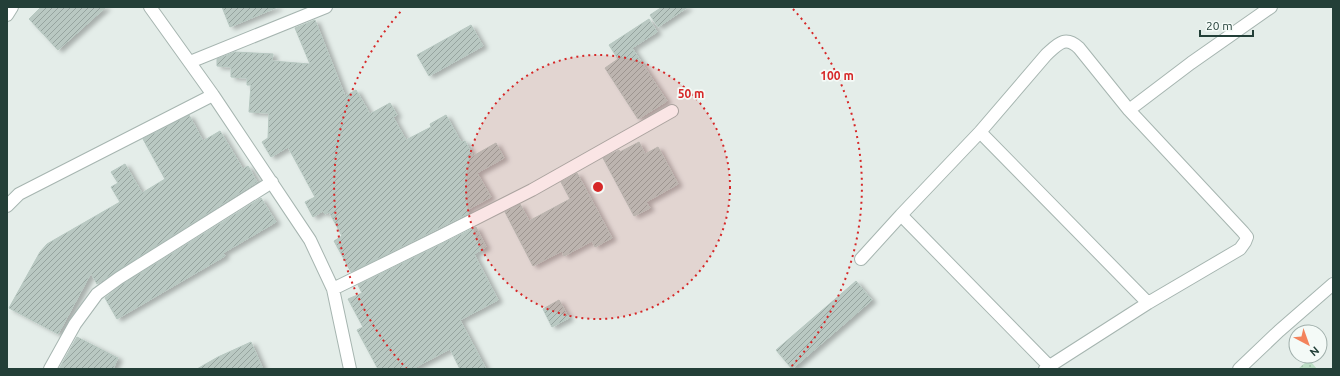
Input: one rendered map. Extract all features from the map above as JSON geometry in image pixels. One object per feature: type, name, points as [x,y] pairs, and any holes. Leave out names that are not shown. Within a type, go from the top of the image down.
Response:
[{"type":"street","points":[[7,15],[12,7]]},
{"type":"street","points":[[150,7],[213,95],[310,240],[333,289],[350,369]]},
{"type":"street","points":[[190,62],[326,7]]},
{"type":"street","points":[[1129,110],[1191,63],[1271,7]]},
{"type":"street","points":[[861,259],[901,214],[980,132],[1046,55],[1057,44],[1066,41],[1079,48],[1129,110],[1247,238],[1240,249],[1148,303],[1047,367],[901,214]]},
{"type":"street","points":[[7,206],[19,194],[213,95]]},
{"type":"street","points":[[333,289],[532,190],[672,111]]},
{"type":"street","points":[[980,132],[1148,303]]},
{"type":"street","points":[[50,369],[75,324],[97,294],[119,278],[272,182]]},
{"type":"street","points":[[1239,369],[1279,331],[1333,284]]},
{"type":"green space","points":[[1304,364],[1313,364],[1317,369],[1298,369]]},
{"type":"building","points":[[41,7],[106,7],[58,50],[29,19]]},
{"type":"building","points":[[222,7],[278,7],[230,27]]},
{"type":"building","points":[[662,7],[688,7],[658,27],[650,15]]},
{"type":"building","points":[[649,19],[657,32],[632,48],[667,101],[638,119],[605,68],[618,59],[609,45]]},
{"type":"building","points":[[315,20],[345,96],[356,90],[370,114],[390,103],[397,115],[393,117],[406,140],[431,127],[430,124],[446,115],[461,142],[465,141],[473,156],[496,143],[504,158],[477,173],[491,197],[467,210],[469,213],[351,272],[334,241],[342,236],[329,212],[325,214],[323,211],[313,217],[305,202],[315,197],[288,147],[271,157],[262,142],[268,138],[269,113],[249,112],[251,85],[247,85],[247,78],[231,77],[231,67],[217,66],[217,59],[235,52],[273,54],[272,61],[310,64],[295,28]]},
{"type":"building","points":[[471,25],[483,46],[429,76],[417,55]]},
{"type":"building","points":[[189,115],[203,141],[220,131],[243,169],[248,166],[257,182],[97,284],[91,273],[58,334],[9,308],[40,252],[47,244],[120,202],[111,187],[118,183],[111,172],[125,164],[142,193],[165,179],[143,139]]},
{"type":"building","points":[[639,142],[645,154],[658,147],[678,184],[646,202],[650,208],[634,216],[603,158],[619,150],[620,152]]},
{"type":"building","points":[[577,173],[612,238],[595,247],[592,241],[564,256],[562,251],[533,266],[505,212],[520,204],[529,221],[570,199],[561,182]]},
{"type":"building","points":[[261,198],[276,222],[223,253],[225,256],[117,319],[105,298],[123,284]]},
{"type":"building","points":[[476,227],[486,247],[474,254],[498,300],[460,320],[486,369],[460,369],[450,349],[412,369],[378,369],[357,330],[363,327],[348,299],[362,293],[358,285]]},
{"type":"building","points":[[856,281],[872,300],[792,369],[776,350]]},
{"type":"building","points":[[559,300],[569,318],[552,327],[543,309]]},
{"type":"building","points":[[77,337],[118,358],[113,369],[59,369]]},
{"type":"building","points":[[251,342],[263,369],[197,369],[218,357]]}]
